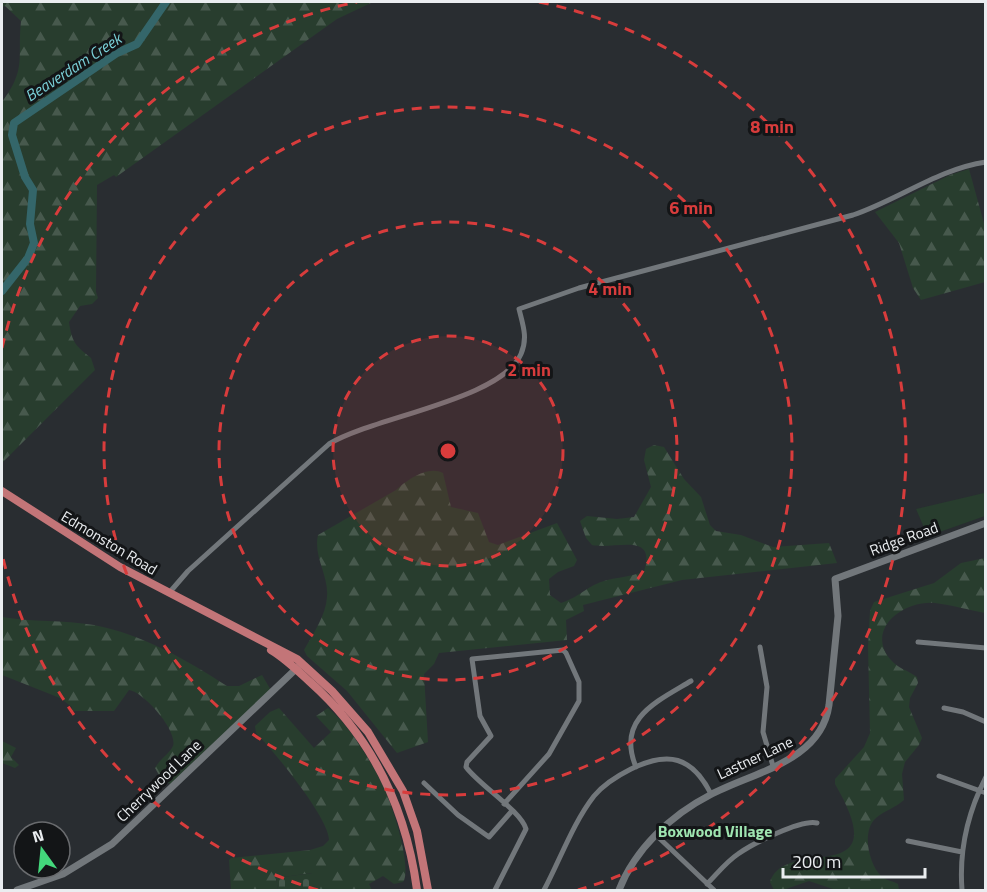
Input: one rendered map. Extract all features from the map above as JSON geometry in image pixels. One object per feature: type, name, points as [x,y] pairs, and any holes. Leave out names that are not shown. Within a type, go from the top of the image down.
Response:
[{"type":"main road","name":"Edmonston Road","points":[[2,491],[88,548],[299,666]]},
{"type":"main road","points":[[299,666],[353,726],[381,768],[398,808],[417,891]]},
{"type":"main road","points":[[299,666],[355,715],[392,770],[417,831],[428,891]]},
{"type":"main road","points":[[411,891],[414,874]]},
{"type":"street","points":[[169,593],[188,571],[328,444],[354,432],[475,391],[503,375],[522,350],[526,334],[519,309],[579,288],[853,215],[890,201],[949,171],[986,162]]},
{"type":"street","name":"Ridge Road","points":[[833,581],[844,574],[902,556],[986,523]]},
{"type":"street","name":"Lastner Lane","points":[[620,891],[633,864],[656,835],[682,812],[711,794],[794,756],[813,743],[827,718],[838,616],[833,581]]},
{"type":"street","points":[[918,642],[986,648]]},
{"type":"street","points":[[760,647],[767,687],[763,732],[773,766]]},
{"type":"street","points":[[495,891],[526,831],[523,822],[511,812],[466,767],[467,762],[491,736],[480,716],[472,659],[563,650],[579,682],[579,701],[549,754],[504,804]]},
{"type":"street","name":"Cherrywood Lane","points":[[17,891],[63,874],[112,844],[299,666]]},
{"type":"street","points":[[636,767],[629,744],[634,725],[650,708],[691,681]]},
{"type":"street","points":[[944,708],[963,712],[986,722]]},
{"type":"street","points":[[544,891],[594,797],[612,780],[636,767],[662,758],[682,761],[700,775],[711,794]]},
{"type":"street","points":[[939,776],[986,793]]},
{"type":"street","points":[[962,891],[962,852],[978,791],[986,777]]},
{"type":"street","points":[[424,783],[459,815],[489,837],[511,812]]},
{"type":"street","points":[[707,884],[733,858],[749,847],[806,822],[817,823]]},
{"type":"street","points":[[656,835],[714,891]]},
{"type":"street","points":[[908,842],[962,852]]},
{"type":"green space","points":[[2,2],[373,2],[337,19],[116,177],[114,175],[97,185],[96,292],[98,298],[92,304],[80,306],[69,322],[73,339],[78,347],[91,358],[95,370],[2,463],[2,102],[18,71],[21,21],[5,6],[2,7]]},
{"type":"green space","points":[[969,169],[985,227],[985,282],[921,300],[913,288],[899,243],[875,212],[950,175]]},
{"type":"green space","points":[[654,445],[664,447],[684,479],[701,497],[710,525],[716,531],[741,535],[773,547],[829,543],[837,563],[682,580],[583,605],[584,611],[566,620],[567,640],[439,653],[434,664],[424,674],[428,742],[397,753],[347,691],[307,656],[304,650],[322,617],[327,597],[326,581],[318,551],[318,535],[424,472],[443,473],[451,507],[478,513],[489,542],[498,545],[557,523],[577,560],[574,566],[558,572],[549,579],[550,595],[561,603],[600,582],[644,571],[646,559],[644,551],[639,547],[592,545],[586,538],[580,521],[587,516],[617,519],[634,517],[651,487],[644,460],[646,449]]},
{"type":"green space","points":[[984,493],[985,516],[934,534],[925,530],[916,509]]},
{"type":"green space","points":[[985,558],[985,613],[935,603],[923,603],[901,611],[892,618],[885,627],[882,637],[884,648],[890,659],[917,677],[918,683],[910,698],[909,707],[922,738],[905,762],[902,774],[904,800],[876,818],[869,831],[868,847],[873,864],[883,877],[898,884],[899,890],[836,890],[809,881],[783,890],[774,890],[770,882],[780,868],[796,862],[832,856],[846,850],[854,838],[851,817],[835,784],[835,779],[864,747],[870,733],[868,647],[870,611],[874,602],[934,583],[961,563]]},
{"type":"green space","points":[[2,617],[82,623],[112,629],[164,649],[227,686],[239,686],[262,675],[272,692],[174,787],[159,775],[155,768],[173,746],[173,739],[165,722],[143,697],[129,690],[114,711],[72,711],[72,707],[60,698],[2,675]]},
{"type":"green space","points":[[279,708],[314,748],[331,732],[316,716],[328,708],[351,733],[382,784],[390,804],[403,849],[405,874],[403,882],[394,884],[383,876],[369,884],[372,890],[315,890],[312,873],[276,878],[278,890],[231,890],[229,860],[231,858],[310,850],[323,846],[329,840],[327,830],[310,801],[287,769],[256,733],[255,726],[270,712]]},
{"type":"green space","points":[[2,741],[16,748],[11,757],[19,765],[15,768],[2,763]]},
{"type":"green space","points":[[313,873],[315,890],[278,890],[276,878]]},
{"type":"waterway","name":"Beaverdam Creek","points":[[2,291],[28,258],[34,243],[30,224],[33,190],[25,177],[12,135],[14,123],[117,53],[137,44],[166,2]]},
{"type":"district","name":"Boxwood Village","points":[[715,831]]}]
